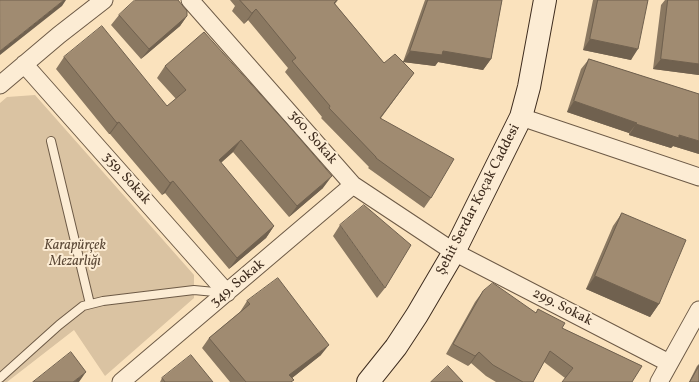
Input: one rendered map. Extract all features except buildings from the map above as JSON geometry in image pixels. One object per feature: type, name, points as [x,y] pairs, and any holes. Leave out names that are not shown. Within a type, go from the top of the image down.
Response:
[{"type":"street","points":[[0,85],[58,35],[104,0]]},
{"type":"street","name":"360. Sokak","points":[[190,0],[354,185],[454,252]]},
{"type":"street","name":"Şehit Serdar Koçak Caddesi","points":[[368,382],[396,347],[417,315],[454,252],[521,117],[529,87],[545,0]]},
{"type":"street","name":"359. Sokak","points":[[24,64],[227,293]]},
{"type":"street","points":[[521,117],[699,177]]},
{"type":"street","name":"349. Sokak","points":[[121,382],[354,185]]},
{"type":"street","name":"299. Sokak","points":[[454,252],[669,363]]},
{"type":"street","points":[[659,382],[699,310]]},
{"type":"lane","points":[[51,141],[90,304]]},
{"type":"lane","points":[[0,378],[59,325],[83,306],[103,301],[194,290],[227,293]]},
{"type":"green space","name":"Karapürçek Mezarlığı","points":[[35,95],[194,275],[194,298],[105,376],[74,330],[7,382],[0,382],[0,103],[7,97]]}]
